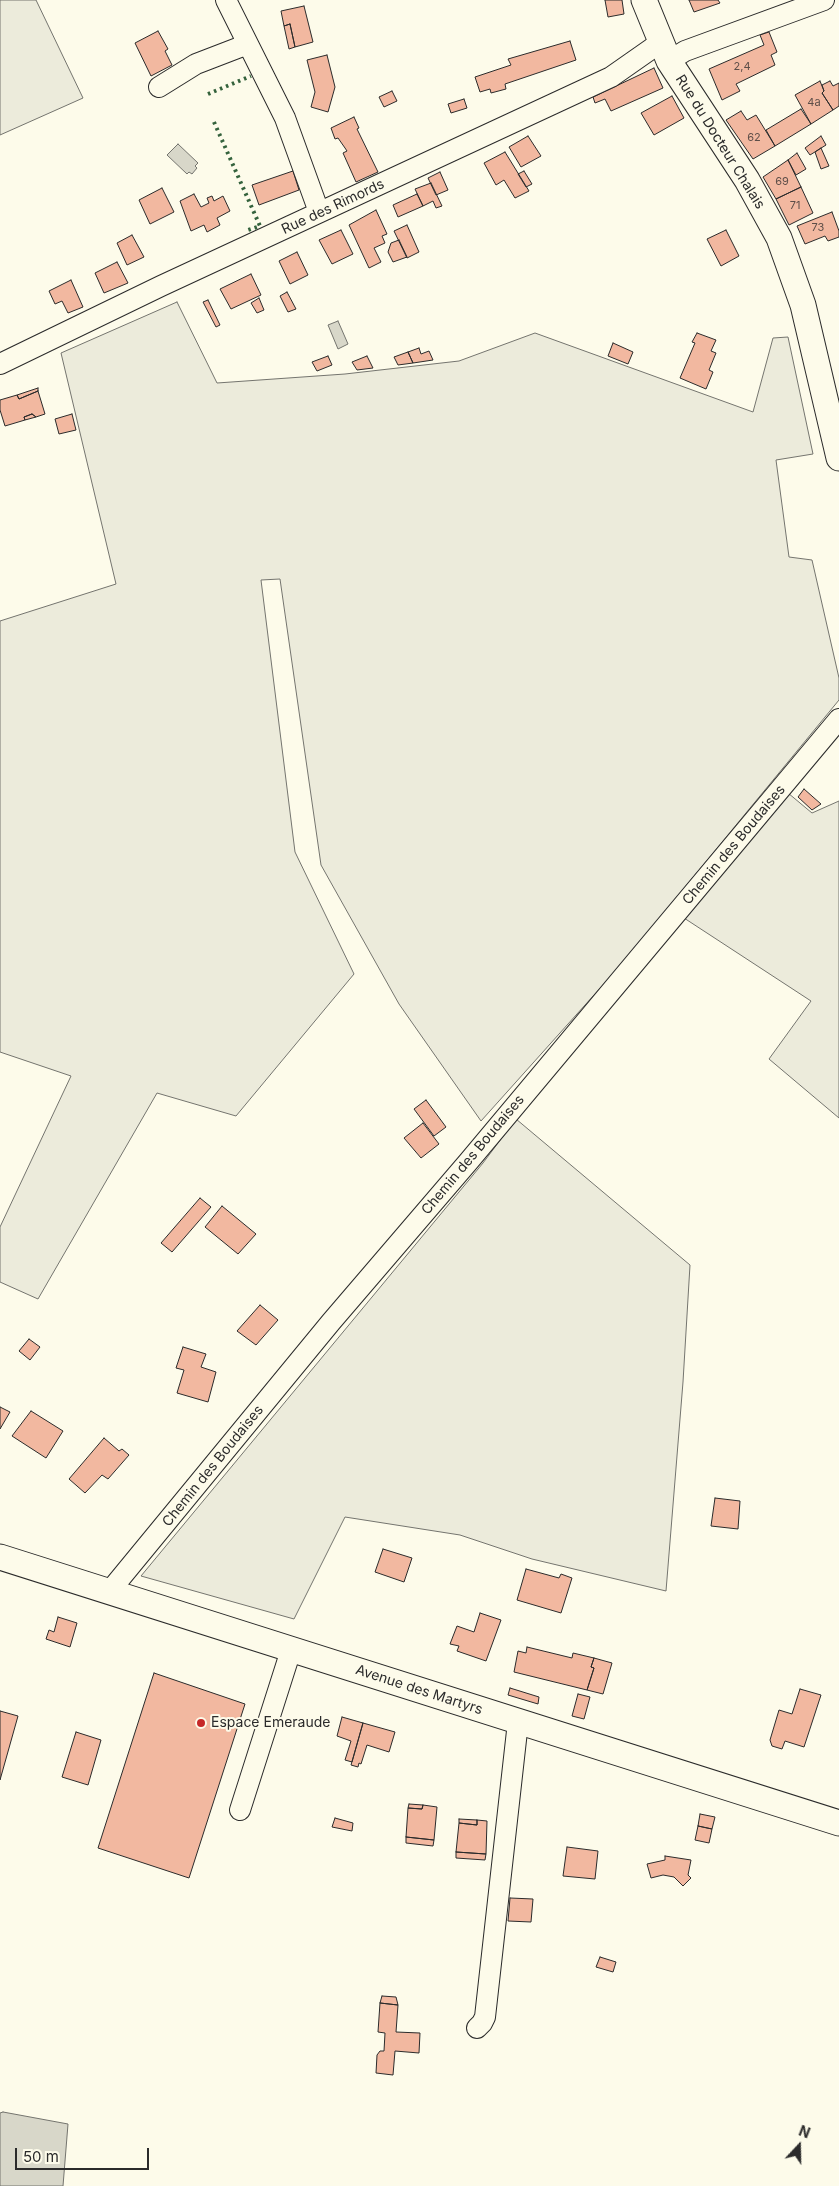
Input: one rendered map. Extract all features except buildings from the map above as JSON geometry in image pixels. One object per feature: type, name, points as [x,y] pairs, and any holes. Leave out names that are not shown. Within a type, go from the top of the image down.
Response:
[{"type":"main road","name":"Rue du Docteur Chalais","points":[[644,0],[665,52],[747,180],[779,238],[803,305],[839,458]]},
{"type":"main road","name":"Avenue des Martyrs","points":[[0,1558],[839,1823]]},
{"type":"street","points":[[226,0],[291,131],[319,212]]},
{"type":"street","name":"Rue des Rimords","points":[[0,364],[319,212],[665,52],[685,51],[824,0]]},
{"type":"street","points":[[159,87],[196,64],[248,44]]},
{"type":"street","name":"Chemin des Boudaises","points":[[109,1592],[331,1322],[470,1161],[839,720]]},
{"type":"street","points":[[240,1810],[291,1650]]},
{"type":"street","points":[[477,2028],[485,2016],[518,1722]]},
{"type":"shaded area","points":[[0,0],[36,0],[83,98],[0,135]]},
{"type":"shaded area","points":[[178,144],[198,163],[195,166],[197,168],[192,174],[189,172],[187,174],[167,155]]},
{"type":"shaded area","points":[[177,302],[217,383],[345,374],[459,361],[535,333],[753,412],[773,338],[788,337],[813,454],[776,460],[789,557],[812,560],[839,678],[839,700],[620,966],[481,1121],[399,1004],[321,865],[280,579],[261,580],[295,852],[354,974],[236,1116],[157,1093],[38,1299],[0,1282],[0,1227],[71,1076],[0,1052],[0,621],[116,584],[61,353]]},
{"type":"shaded area","points":[[338,321],[348,344],[338,349],[328,325]]},
{"type":"shaded area","points":[[788,793],[812,813],[839,801],[839,1118],[769,1059],[811,1001],[684,918]]},
{"type":"shaded area","points":[[516,1119],[690,1265],[683,1382],[666,1591],[532,1559],[460,1535],[345,1517],[294,1619],[141,1576],[483,1163]]},
{"type":"shaded area","points":[[0,2113],[68,2124],[63,2186],[0,2186]]},
{"type":"hedge","points":[[208,94],[251,76]]},
{"type":"hedge","points":[[214,122],[260,226],[245,231]]},
{"type":"place","name":"Espace Emeraude","points":[[201,1723]]}]
